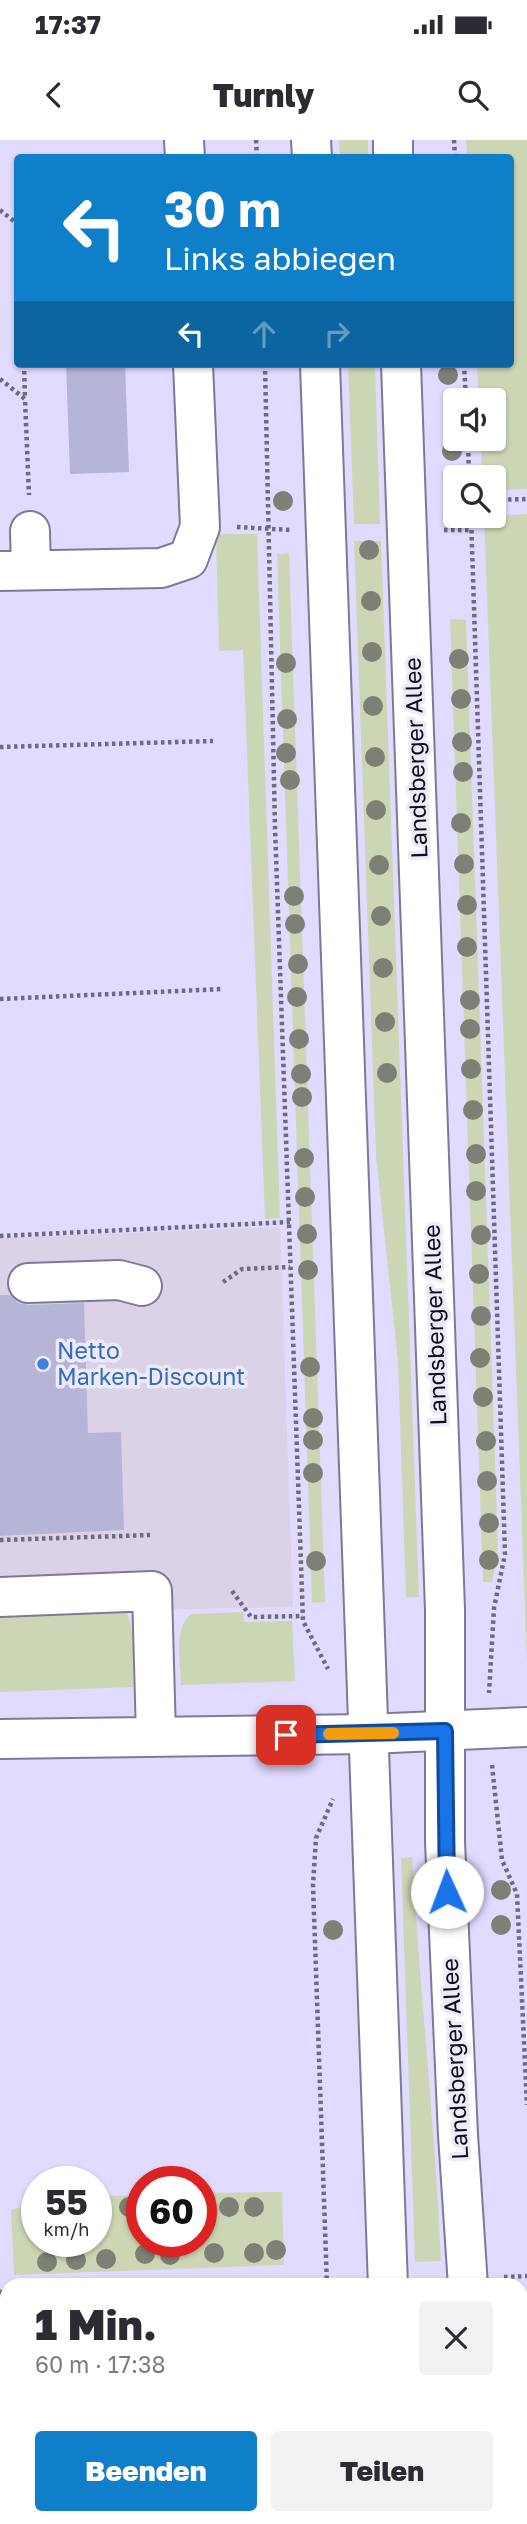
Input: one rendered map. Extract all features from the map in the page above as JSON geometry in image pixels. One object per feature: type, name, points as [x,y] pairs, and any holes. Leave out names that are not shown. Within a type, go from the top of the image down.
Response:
[{"type":"main road","points":[[30,531],[15,570],[161,568],[188,559],[200,527],[193,368]]},
{"type":"main road","points":[[320,368],[369,1734],[372,2278]]},
{"type":"main road","name":"Landsberger Allee","points":[[401,368],[445,1596],[446,1866],[458,2135],[483,2278]]},
{"type":"main road","points":[[28,1283],[119,1280],[142,1286]]},
{"type":"main road","points":[[0,1597],[152,1591],[156,1736]]},
{"type":"main road","points":[[0,1739],[369,1734],[527,1727]]},
{"type":"path","points":[[0,210],[14,221]]},
{"type":"path","points":[[24,368],[30,531]]},
{"type":"path","points":[[265,368],[275,827],[303,1619],[330,1673]]},
{"type":"path","points":[[464,368],[465,388]]},
{"type":"path","points":[[0,379],[25,399]]},
{"type":"path","points":[[506,500],[527,499]]},
{"type":"path","points":[[200,527],[270,528],[326,533]]},
{"type":"path","points":[[471,528],[505,1554],[494,1608],[489,1671]]},
{"type":"path","points":[[0,747],[213,741]]},
{"type":"path","points":[[0,999],[223,989]]},
{"type":"path","points":[[0,1236],[290,1222]]},
{"type":"path","points":[[223,1282],[243,1269],[290,1267]]},
{"type":"path","points":[[0,1540],[150,1535]]},
{"type":"path","points":[[232,1591],[251,1617],[303,1619]]},
{"type":"path","points":[[492,1779],[502,1860],[517,1894],[527,2105]]},
{"type":"path","points":[[327,2278],[313,1885],[316,1838],[334,1798],[334,1789]]},
{"type":"shaded area","points":[[280,1227],[293,1607],[0,1613],[0,1238]]},
{"type":"green space","points":[[339,140],[368,140],[368,154],[340,154]]},
{"type":"green space","points":[[466,140],[527,140],[527,489],[507,490],[506,465],[482,465],[481,451],[506,451],[506,388],[478,388],[477,368],[514,368],[514,154],[467,154]]},
{"type":"green space","points":[[348,368],[375,368],[380,524],[354,524]]},
{"type":"green space","points":[[527,514],[527,1664],[484,528],[506,528],[506,515]]},
{"type":"green space","points":[[216,534],[257,534],[280,1218],[265,1219],[243,650],[219,651]]},
{"type":"green space","points":[[354,541],[381,541],[419,1597],[406,1597],[398,1361],[376,1156]]},
{"type":"green space","points":[[289,553],[325,1602],[312,1603],[277,554]]},
{"type":"green space","points":[[450,619],[466,620],[498,1548],[492,1582],[483,1582]]},
{"type":"green space","points":[[122,1605],[132,1633],[133,1687],[0,1692],[0,1612]]},
{"type":"green space","points":[[244,1612],[244,1622],[292,1621],[295,1681],[181,1685],[179,1637],[191,1614]]},
{"type":"green space","points":[[412,1857],[441,2261],[415,2262],[401,1858]]},
{"type":"green space","points":[[282,2192],[284,2265],[14,2275],[11,2210],[21,2207],[21,2257],[112,2257],[112,2196],[126,2195],[126,2257],[217,2257],[217,2193]]},
{"type":"building","points":[[66,368],[125,368],[129,472],[70,474]]},
{"type":"building","name":"Netto Marken-Discount","points":[[0,1295],[10,1295],[18,1303],[29,1305],[84,1303],[88,1433],[121,1432],[124,1530],[0,1536]]},
{"type":"slow traffic","points":[[329,1734],[393,1733]]},
{"type":"place","name":"Netto Marken-Discount","points":[[43,1364]]},
{"type":"route","points":[[286,1735],[445,1731],[447,1892]]}]
